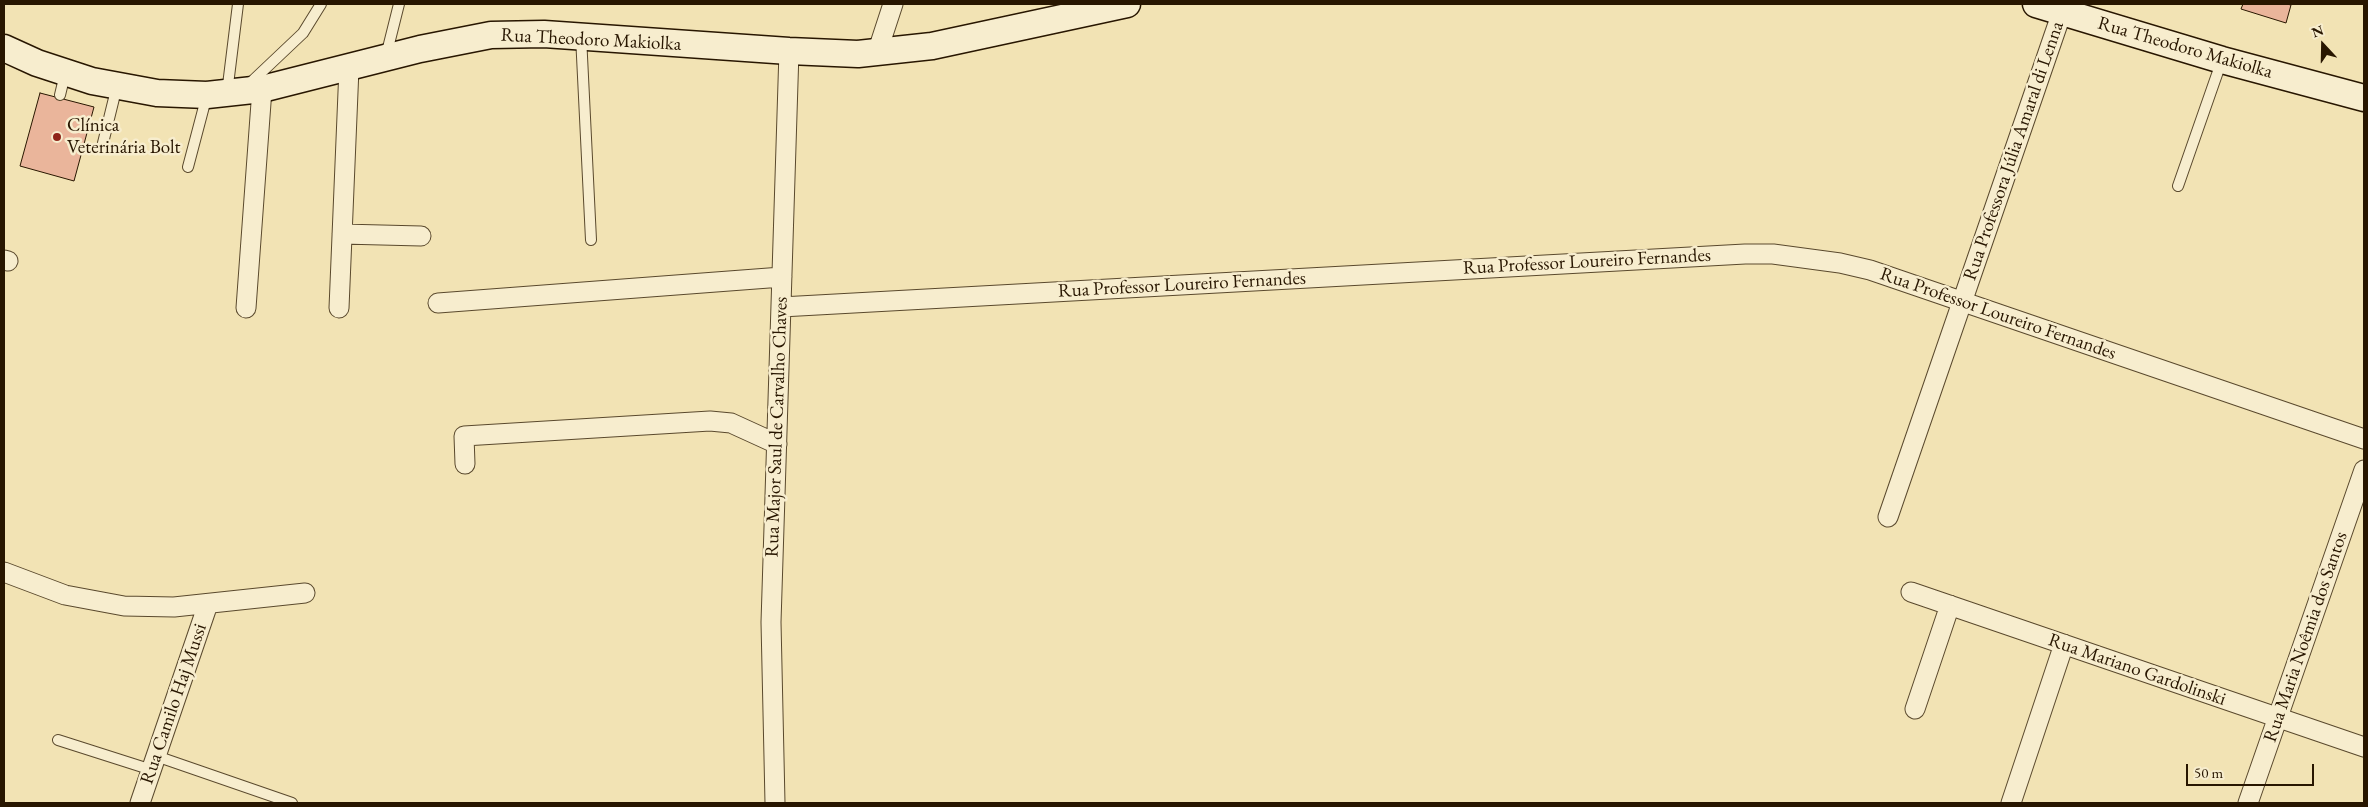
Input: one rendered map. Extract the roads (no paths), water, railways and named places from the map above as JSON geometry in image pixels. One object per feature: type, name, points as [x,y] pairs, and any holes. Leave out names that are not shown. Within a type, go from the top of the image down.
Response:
[{"type":"main road","name":"Rua Theodoro Makiolka","points":[[4,48],[63,84],[118,86],[157,93],[234,93],[349,68],[420,49],[491,35],[516,33],[581,36],[789,51],[877,53],[932,46],[1127,4]]},
{"type":"main road","name":"Rua Theodoro Makiolka","points":[[2036,4],[2222,60],[2364,98]]},
{"type":"street","points":[[877,53],[893,4]]},
{"type":"street","name":"Rua Professora Júlia Amaral di Lenna","points":[[1888,517],[2062,12]]},
{"type":"street","name":"Rua Major Saul de Carvalho Chaves","points":[[775,803],[771,622],[789,51]]},
{"type":"street","points":[[339,308],[349,68]]},
{"type":"street","points":[[234,93],[246,308]]},
{"type":"street","points":[[342,234],[421,236]]},
{"type":"street","name":"Rua Professor Loureiro Fernandes","points":[[781,307],[1745,254],[1805,257],[1870,270],[2364,439]]},
{"type":"street","points":[[438,303],[782,277]]},
{"type":"street","points":[[465,464],[464,436],[716,421],[731,423],[776,444]]},
{"type":"street","name":"Rua Maria Noêmia dos Santos","points":[[2248,803],[2364,470]]},
{"type":"street","points":[[5,577],[65,594],[124,606],[208,604],[305,593]]},
{"type":"street","name":"Rua Mariano Gardolinski","points":[[1910,592],[2364,747]]},
{"type":"street","name":"Rua Camilo Haj Mussi","points":[[140,803],[208,604]]},
{"type":"street","points":[[1914,709],[1950,605]]},
{"type":"street","points":[[2012,803],[2064,644]]},
{"type":"lane","points":[[234,93],[238,4]]},
{"type":"lane","points":[[188,167],[234,93],[303,33],[321,4]]},
{"type":"lane","points":[[386,58],[399,4]]},
{"type":"lane","points":[[581,36],[591,240]]},
{"type":"lane","points":[[2178,186],[2222,60]]},
{"type":"lane","points":[[102,147],[118,86]]},
{"type":"lane","points":[[58,740],[154,763],[292,803]]},
{"type":"place","name":"Clínica Veterinária Bolt","points":[[57,137]]}]
